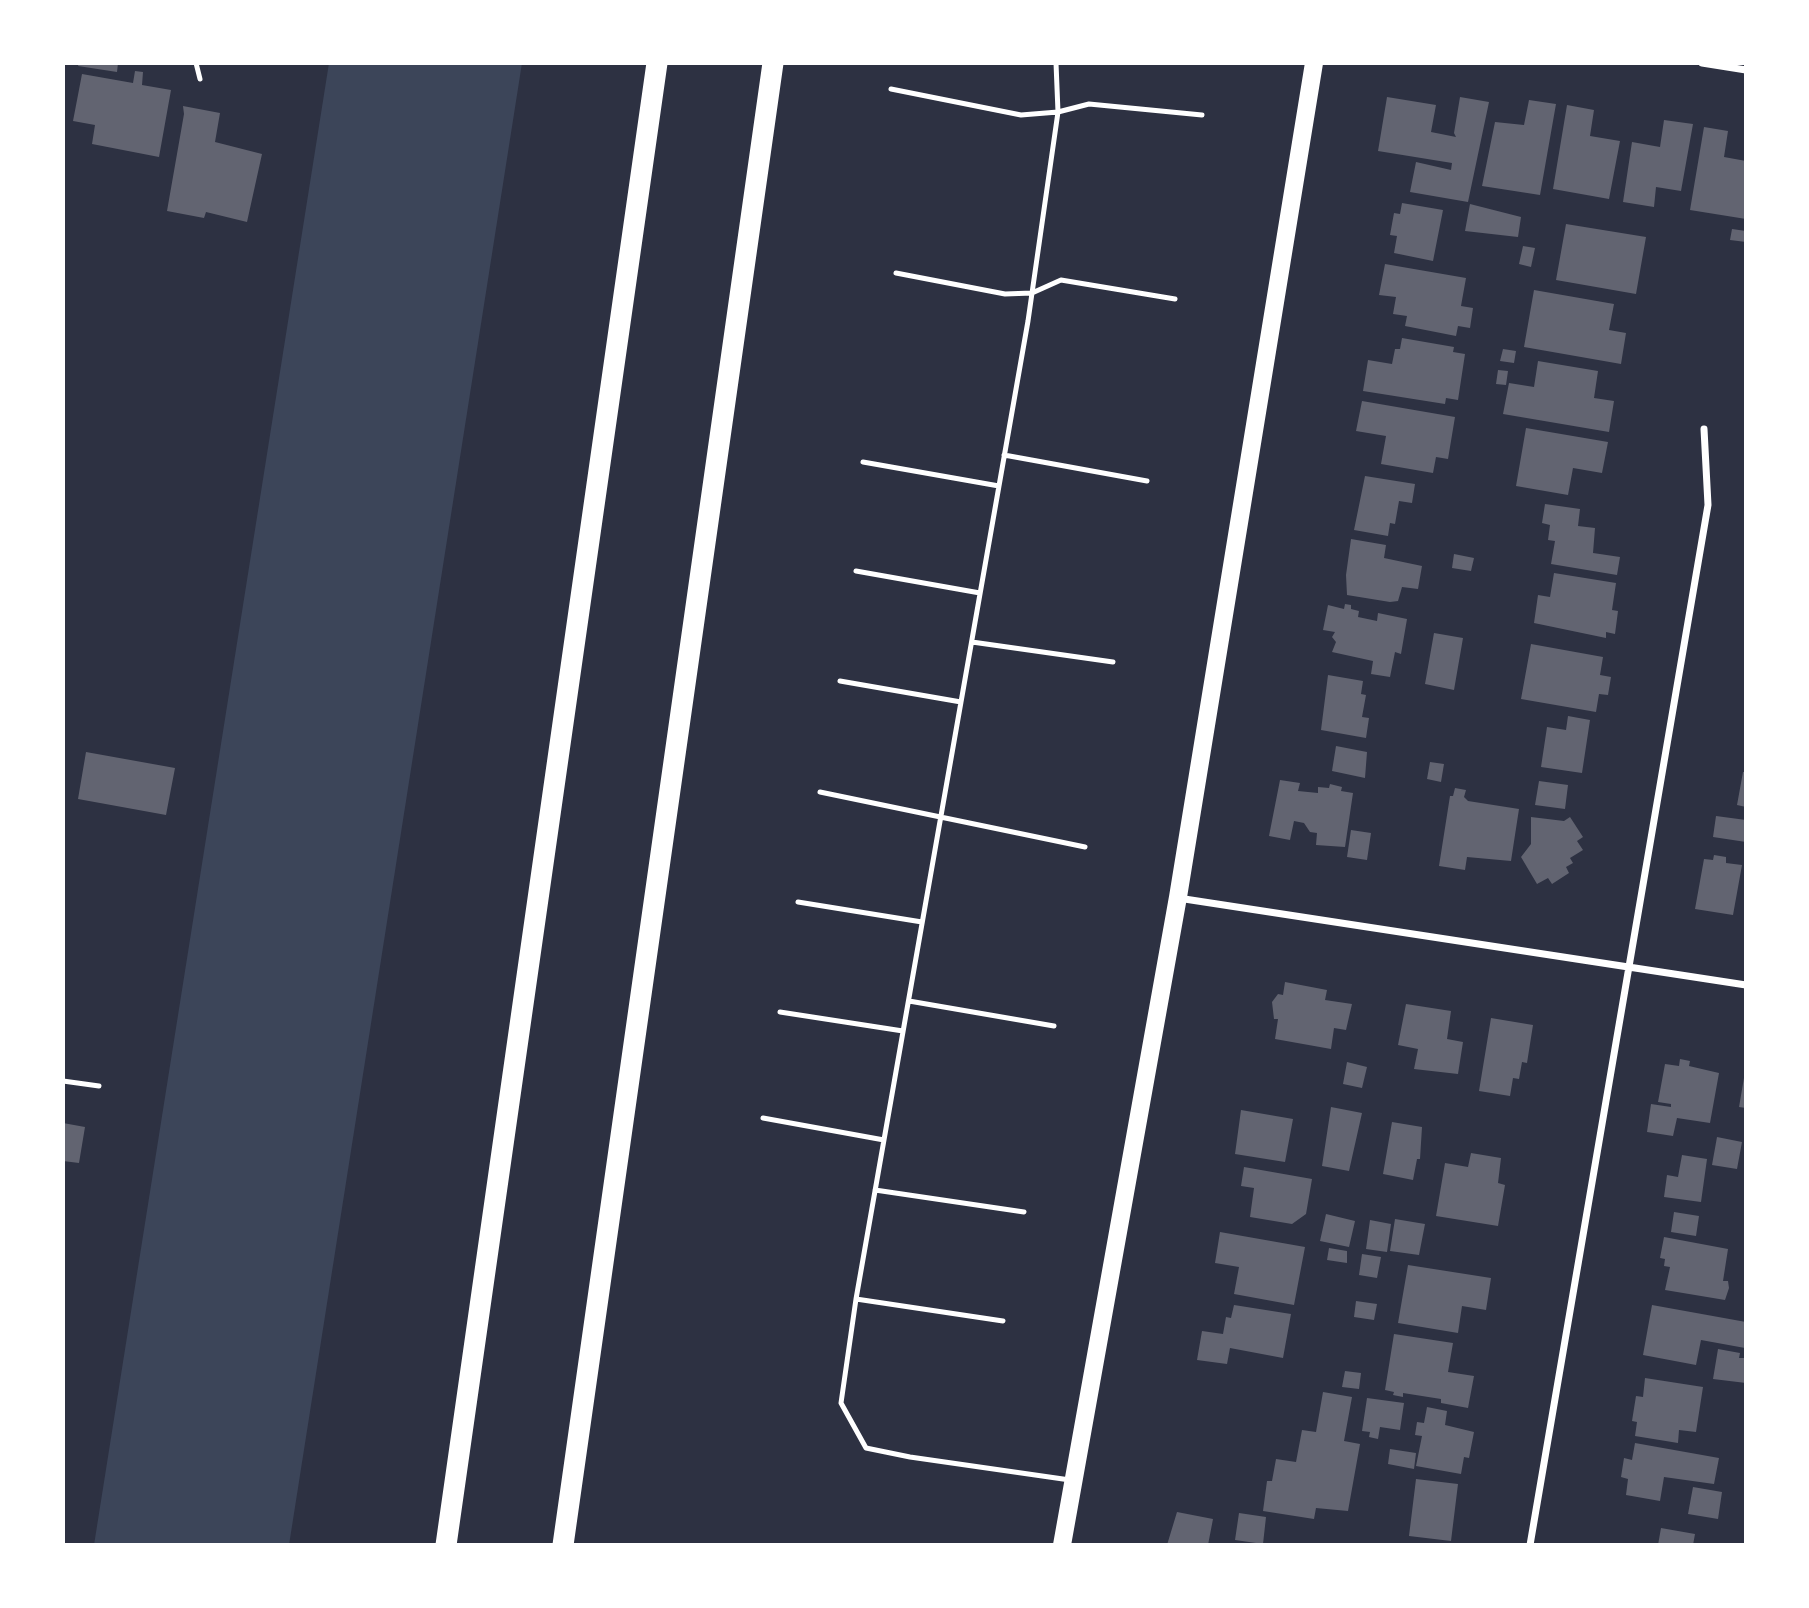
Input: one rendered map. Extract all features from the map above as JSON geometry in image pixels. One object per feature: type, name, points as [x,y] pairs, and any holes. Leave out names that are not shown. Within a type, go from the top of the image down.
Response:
[{"type":"highway","points":[[446,1545],[657,63]]},
{"type":"highway","points":[[563,1545],[773,63]]},
{"type":"main road","points":[[1062,1545],[1178,897],[1314,63]]},
{"type":"street","points":[[1703,63],[1746,70]]},
{"type":"street","points":[[1530,1545],[1708,505],[1704,429]]},
{"type":"street","points":[[1178,897],[1746,985]]},
{"type":"lane","points":[[196,63],[200,79]]},
{"type":"lane","points":[[1056,63],[1058,112],[1032,293],[856,1299],[841,1403],[866,1447],[909,1457],[1073,1480]]},
{"type":"lane","points":[[891,89],[1021,115],[1058,112],[1089,104],[1202,115]]},
{"type":"lane","points":[[896,273],[1005,294],[1032,293],[1061,280],[1175,299]]},
{"type":"lane","points":[[1004,455],[1147,481]]},
{"type":"lane","points":[[863,463],[999,486]]},
{"type":"lane","points":[[856,571],[980,593]]},
{"type":"lane","points":[[972,642],[1113,662]]},
{"type":"lane","points":[[840,681],[961,702]]},
{"type":"lane","points":[[820,792],[1085,847]]},
{"type":"lane","points":[[798,902],[922,922]]},
{"type":"lane","points":[[908,1001],[1054,1026]]},
{"type":"lane","points":[[780,1012],[903,1031]]},
{"type":"lane","points":[[63,1081],[99,1086]]},
{"type":"lane","points":[[763,1118],[884,1140]]},
{"type":"lane","points":[[875,1190],[1024,1212]]},
{"type":"lane","points":[[856,1299],[1003,1321]]},
{"type":"shaded area","points":[[329,63],[522,63],[289,1545],[94,1545]]},
{"type":"building","points":[[79,63],[118,63],[117,72],[78,66]]},
{"type":"building","points":[[135,71],[143,72],[142,85],[171,90],[159,157],[92,144],[95,125],[73,121],[82,74],[133,83]]},
{"type":"building","points":[[1387,97],[1436,105],[1431,132],[1456,137],[1454,133],[1460,97],[1489,102],[1468,202],[1410,192],[1416,162],[1451,170],[1452,163],[1378,151]]},
{"type":"building","points":[[1529,100],[1556,104],[1540,195],[1482,186],[1495,122],[1524,125]]},
{"type":"building","points":[[1567,105],[1594,110],[1590,136],[1620,141],[1609,199],[1553,189]]},
{"type":"building","points":[[183,106],[220,113],[215,142],[262,154],[247,222],[206,212],[204,218],[167,211],[184,114]]},
{"type":"building","points":[[1664,120],[1693,124],[1681,191],[1656,187],[1654,207],[1623,202],[1632,142],[1660,147]]},
{"type":"building","points":[[1704,127],[1728,131],[1724,157],[1746,161],[1746,219],[1690,210]]},
{"type":"building","points":[[1402,203],[1443,210],[1433,261],[1394,253],[1397,236],[1390,235],[1394,213],[1400,214]]},
{"type":"building","points":[[1470,204],[1521,217],[1518,237],[1465,231]]},
{"type":"building","points":[[1566,224],[1646,237],[1636,294],[1556,280]]},
{"type":"building","points":[[1732,229],[1746,231],[1746,242],[1730,240]]},
{"type":"building","points":[[1523,246],[1535,248],[1531,267],[1519,264]]},
{"type":"building","points":[[1385,264],[1466,278],[1461,306],[1473,308],[1470,328],[1458,326],[1456,336],[1405,326],[1407,316],[1393,314],[1396,297],[1379,295]]},
{"type":"building","points":[[1534,290],[1614,304],[1609,330],[1626,333],[1621,364],[1524,347]]},
{"type":"building","points":[[1402,338],[1454,347],[1453,352],[1465,354],[1458,400],[1446,398],[1445,404],[1363,391],[1368,360],[1392,364],[1395,349],[1400,349]]},
{"type":"building","points":[[1503,349],[1516,351],[1514,363],[1500,361]]},
{"type":"building","points":[[1538,361],[1598,371],[1594,398],[1614,401],[1609,432],[1503,414],[1509,383],[1534,387]]},
{"type":"building","points":[[1498,370],[1508,371],[1506,385],[1496,384]]},
{"type":"building","points":[[1362,401],[1455,417],[1448,459],[1436,457],[1433,473],[1381,464],[1386,436],[1356,431]]},
{"type":"building","points":[[1526,428],[1608,442],[1602,473],[1573,468],[1568,495],[1516,486]]},
{"type":"building","points":[[1365,476],[1415,484],[1412,503],[1399,501],[1395,524],[1390,523],[1388,536],[1354,530]]},
{"type":"building","points":[[1545,504],[1580,509],[1578,526],[1595,528],[1593,553],[1620,557],[1617,575],[1551,564],[1555,541],[1548,540],[1550,525],[1542,523]]},
{"type":"building","points":[[1351,539],[1386,545],[1384,558],[1422,566],[1418,589],[1402,587],[1398,601],[1390,602],[1347,595],[1346,575]]},
{"type":"building","points":[[1454,554],[1474,558],[1471,571],[1452,568]]},
{"type":"building","points":[[1554,573],[1616,583],[1612,610],[1618,611],[1615,634],[1606,632],[1606,638],[1534,623],[1538,595],[1550,597]]},
{"type":"building","points":[[1345,604],[1359,611],[1358,617],[1377,621],[1378,613],[1407,619],[1401,654],[1395,652],[1390,677],[1371,674],[1373,661],[1332,652],[1336,642],[1332,637],[1335,632],[1323,630],[1328,605],[1344,609]]},
{"type":"building","points":[[1434,633],[1463,638],[1454,690],[1425,684]]},
{"type":"building","points":[[1531,644],[1603,657],[1600,675],[1611,677],[1608,695],[1599,694],[1596,712],[1521,699]]},
{"type":"building","points":[[1328,675],[1363,681],[1361,694],[1366,695],[1362,717],[1369,718],[1366,738],[1321,730]]},
{"type":"building","points":[[1568,716],[1590,720],[1582,773],[1541,767],[1547,727],[1566,730]]},
{"type":"building","points":[[1336,746],[1367,752],[1365,778],[1332,771]]},
{"type":"building","points":[[86,752],[175,768],[166,815],[78,799]]},
{"type":"building","points":[[1430,762],[1444,764],[1441,782],[1427,779]]},
{"type":"building","points":[[1743,772],[1746,772],[1746,807],[1737,805]]},
{"type":"building","points":[[1280,780],[1300,783],[1298,791],[1318,793],[1318,787],[1329,788],[1330,784],[1342,787],[1341,791],[1353,793],[1345,847],[1316,845],[1317,833],[1310,832],[1304,823],[1294,821],[1290,840],[1269,836]]},
{"type":"building","points":[[1539,781],[1568,785],[1565,809],[1535,805]]},
{"type":"building","points":[[1455,788],[1466,790],[1464,797],[1468,801],[1519,809],[1511,861],[1467,857],[1465,870],[1439,866],[1450,796],[1453,796]]},
{"type":"building","points":[[1716,816],[1746,820],[1746,842],[1713,837]]},
{"type":"building","points":[[1531,817],[1564,821],[1570,817],[1583,837],[1577,841],[1583,850],[1570,858],[1573,863],[1566,867],[1569,873],[1552,884],[1548,878],[1537,884],[1521,857],[1531,844]]},
{"type":"building","points":[[1351,830],[1371,833],[1367,860],[1347,857]]},
{"type":"building","points":[[1714,855],[1726,857],[1726,863],[1742,865],[1733,915],[1695,909],[1704,859],[1713,860]]},
{"type":"building","points":[[1285,982],[1327,990],[1325,1000],[1352,1004],[1346,1030],[1334,1028],[1331,1049],[1275,1039],[1278,1019],[1274,1019],[1272,1002],[1278,994],[1283,995]]},
{"type":"building","points":[[1406,1004],[1451,1011],[1447,1039],[1463,1042],[1458,1074],[1414,1069],[1418,1049],[1398,1045]]},
{"type":"building","points":[[1491,1018],[1533,1025],[1527,1063],[1522,1062],[1519,1079],[1513,1078],[1510,1096],[1479,1091]]},
{"type":"building","points":[[1680,1059],[1690,1061],[1689,1066],[1719,1073],[1710,1123],[1677,1118],[1673,1136],[1647,1132],[1651,1104],[1671,1107],[1671,1104],[1658,1102],[1665,1064],[1679,1066]]},
{"type":"building","points":[[1347,1062],[1367,1067],[1362,1088],[1343,1084]]},
{"type":"building","points":[[1746,1072],[1746,1108],[1739,1107]]},
{"type":"building","points":[[1331,1107],[1362,1113],[1349,1171],[1322,1166]]},
{"type":"building","points":[[1241,1110],[1293,1119],[1285,1162],[1235,1154]]},
{"type":"building","points":[[1392,1122],[1422,1127],[1420,1159],[1417,1159],[1413,1180],[1383,1174]]},
{"type":"building","points":[[63,1123],[85,1127],[79,1163],[63,1161]]},
{"type":"building","points":[[1717,1137],[1742,1142],[1737,1169],[1712,1165]]},
{"type":"building","points":[[1471,1153],[1501,1158],[1498,1183],[1505,1185],[1498,1226],[1436,1216],[1445,1163],[1468,1167]]},
{"type":"building","points":[[1682,1155],[1707,1159],[1701,1202],[1664,1197],[1667,1175],[1678,1177]]},
{"type":"building","points":[[1244,1167],[1312,1179],[1306,1214],[1292,1224],[1250,1217],[1254,1188],[1241,1186]]},
{"type":"building","points":[[1674,1212],[1699,1216],[1696,1236],[1671,1232]]},
{"type":"building","points":[[1326,1214],[1355,1221],[1349,1247],[1320,1241]]},
{"type":"building","points":[[1395,1219],[1425,1224],[1419,1255],[1390,1251]]},
{"type":"building","points":[[1370,1220],[1391,1224],[1387,1252],[1366,1249]]},
{"type":"building","points":[[1220,1232],[1305,1247],[1294,1305],[1234,1294],[1239,1267],[1215,1263]]},
{"type":"building","points":[[1664,1237],[1728,1249],[1723,1281],[1728,1281],[1729,1288],[1725,1300],[1665,1290],[1670,1267],[1664,1266],[1665,1259],[1660,1258]]},
{"type":"building","points":[[1329,1248],[1347,1251],[1347,1263],[1327,1260]]},
{"type":"building","points":[[1362,1254],[1381,1257],[1377,1278],[1359,1275]]},
{"type":"building","points":[[1408,1265],[1491,1278],[1486,1310],[1462,1306],[1458,1333],[1398,1323]]},
{"type":"building","points":[[1356,1301],[1377,1304],[1374,1320],[1354,1317]]},
{"type":"building","points":[[1234,1305],[1291,1314],[1283,1358],[1230,1348],[1227,1364],[1197,1360],[1202,1331],[1223,1334],[1226,1317],[1231,1318]]},
{"type":"building","points":[[1652,1305],[1746,1322],[1745,1348],[1701,1340],[1696,1365],[1643,1355]]},
{"type":"building","points":[[1394,1334],[1453,1343],[1448,1372],[1474,1376],[1468,1408],[1441,1403],[1441,1399],[1403,1393],[1403,1397],[1393,1395],[1394,1392],[1385,1390]]},
{"type":"building","points":[[1718,1349],[1740,1353],[1739,1358],[1745,1358],[1746,1383],[1713,1379]]},
{"type":"building","points":[[1345,1371],[1361,1373],[1359,1389],[1342,1387]]},
{"type":"building","points":[[1645,1378],[1703,1387],[1696,1432],[1679,1430],[1678,1443],[1635,1436],[1637,1422],[1632,1421],[1636,1396],[1643,1397]]},
{"type":"building","points":[[1323,1392],[1352,1397],[1344,1441],[1360,1444],[1348,1511],[1316,1508],[1314,1519],[1263,1511],[1267,1481],[1272,1481],[1276,1459],[1296,1462],[1302,1430],[1316,1432]]},
{"type":"building","points":[[1367,1398],[1404,1403],[1400,1430],[1380,1427],[1378,1439],[1369,1437],[1370,1432],[1362,1431]]},
{"type":"building","points":[[1427,1407],[1447,1411],[1445,1425],[1474,1432],[1469,1458],[1464,1457],[1461,1474],[1416,1466],[1422,1436],[1415,1435],[1417,1422],[1424,1423]]},
{"type":"building","points":[[1635,1443],[1719,1458],[1714,1484],[1664,1477],[1660,1501],[1626,1495],[1628,1479],[1621,1477],[1624,1458],[1632,1460]]},
{"type":"building","points":[[1390,1449],[1416,1453],[1414,1469],[1388,1464]]},
{"type":"building","points":[[1416,1479],[1458,1484],[1451,1541],[1409,1536]]},
{"type":"building","points":[[1693,1487],[1722,1492],[1718,1519],[1688,1514]]},
{"type":"building","points":[[1177,1512],[1213,1519],[1208,1545],[1167,1545]]},
{"type":"building","points":[[1239,1513],[1266,1517],[1263,1544],[1235,1540]]},
{"type":"building","points":[[1661,1528],[1695,1534],[1693,1545],[1658,1545]]}]
